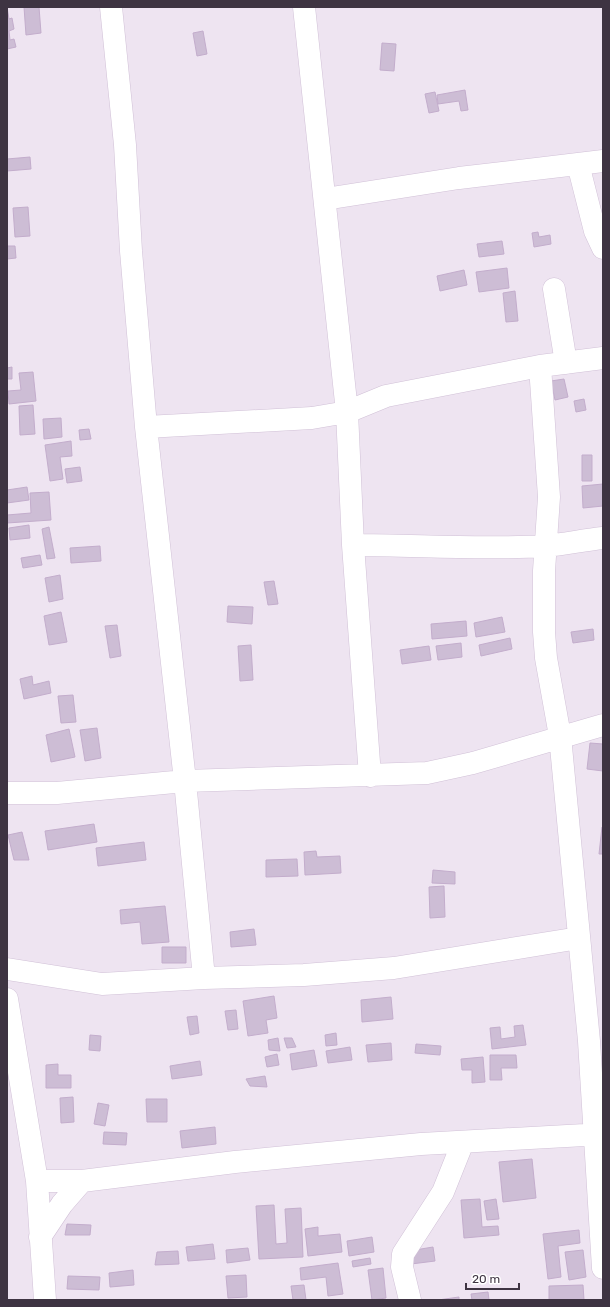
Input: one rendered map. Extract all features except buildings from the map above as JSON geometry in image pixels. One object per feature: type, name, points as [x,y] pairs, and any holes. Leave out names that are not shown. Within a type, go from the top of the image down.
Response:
[{"type":"street","points":[[111,7],[124,145],[131,251],[146,427],[185,781],[204,978]]},
{"type":"street","points":[[304,7],[346,412],[353,545],[370,776]]},
{"type":"street","points":[[325,199],[459,178],[603,161]]},
{"type":"street","points":[[578,164],[595,231],[603,248]]},
{"type":"street","points":[[554,289],[566,363]]},
{"type":"street","points":[[146,427],[312,418],[346,412],[386,396],[540,366],[603,358]]},
{"type":"street","points":[[540,366],[549,497],[544,602],[546,658],[560,736],[599,1134],[603,1268]]},
{"type":"street","points":[[353,545],[415,545],[465,548],[546,546],[603,538]]},
{"type":"street","points":[[7,793],[57,793],[185,781],[427,773],[473,763],[560,736],[603,725]]},
{"type":"street","points":[[7,969],[102,984],[204,978],[304,975],[394,968],[579,938]]},
{"type":"street","points":[[7,999],[38,1181],[44,1300]]},
{"type":"street","points":[[38,1181],[82,1181],[235,1162],[421,1144],[599,1134]]},
{"type":"street","points":[[410,1300],[402,1266],[403,1254],[443,1192],[463,1142]]},
{"type":"street","points":[[40,1236],[62,1204],[82,1181]]}]
